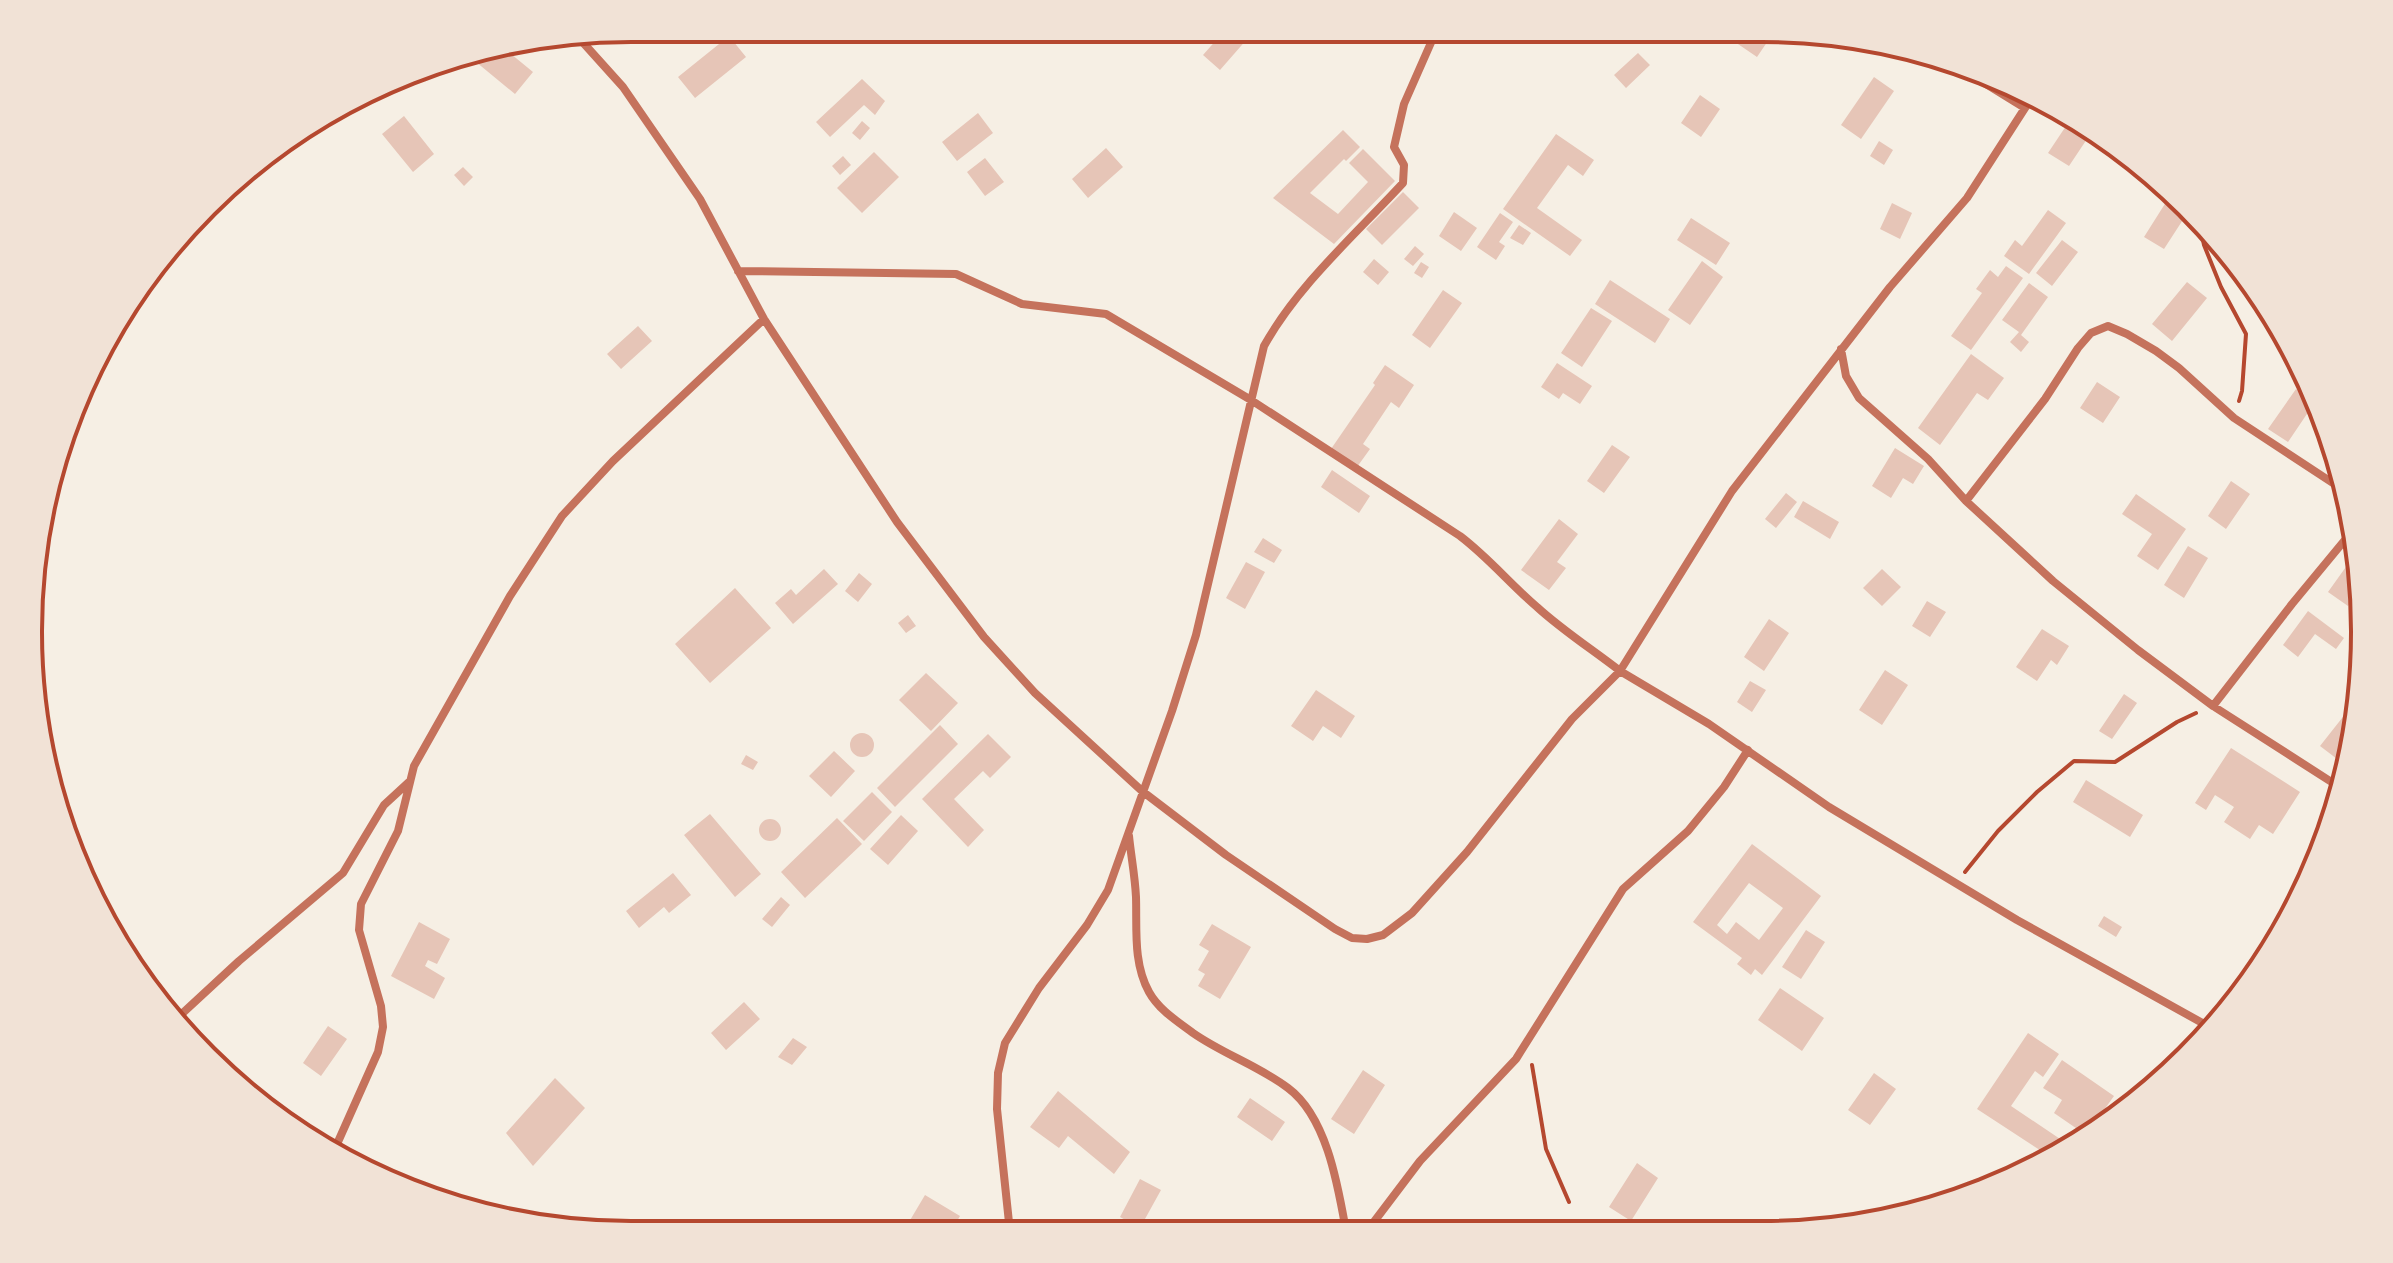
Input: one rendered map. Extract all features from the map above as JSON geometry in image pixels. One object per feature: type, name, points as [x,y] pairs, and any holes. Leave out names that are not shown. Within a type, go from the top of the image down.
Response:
[{"type":"street","points":[[1009,1221],[997,1109],[998,1073],[1005,1043],[1039,988],[1087,925],[1108,890],[1196,635],[1264,346],[1302,291],[1403,183],[1404,165],[1394,147],[1404,104],[1431,42]]},
{"type":"street","points":[[584,44],[623,87],[700,199],[764,319],[897,522],[984,637],[1035,693],[1142,791],[1236,862],[1335,929],[1352,938],[1367,939],[1383,935],[1412,913],[1508,803],[1572,719],[1620,671],[1732,491],[1890,287],[1967,198],[2027,105]]},
{"type":"street","points":[[2002,94],[2025,108]]},
{"type":"street","points":[[738,271],[956,274],[1022,304],[1106,314],[1251,400],[1460,536],[1486,556],[1539,610],[1620,671],[1682,707],[1829,807],[2017,920],[2202,1023]]},
{"type":"street","points":[[338,1142],[378,1052],[383,1027],[381,1006],[359,930],[361,904],[398,831],[414,766],[510,596],[562,516],[613,461],[764,319]]},
{"type":"street","points":[[1966,501],[2045,399],[2078,348],[2091,333],[2108,326],[2156,351],[2234,418],[2332,482]]},
{"type":"street","points":[[1841,349],[1846,376],[1859,398],[1928,459],[1966,501],[2053,581],[2213,706],[2331,782]]},
{"type":"street","points":[[2213,706],[2344,541]]},
{"type":"street","points":[[1375,1221],[1420,1161],[1516,1059],[1623,889],[1688,831],[1724,787],[1748,750]]},
{"type":"street","points":[[183,1013],[343,873],[384,805],[409,782]]},
{"type":"street","points":[[1128,834],[1136,893],[1137,953],[1142,976],[1154,1001],[1211,1045],[1268,1075],[1301,1099],[1322,1137],[1339,1190],[1344,1221]]},
{"type":"path","points":[[2203,241],[2215,273],[2246,334],[2242,391],[2234,418]]},
{"type":"path","points":[[1956,883],[1998,831],[2074,761],[2115,762],[2177,722],[2213,706]]},
{"type":"path","points":[[1529,1039],[1546,1149],[1569,1202]]},
{"type":"building","points":[[722,42],[734,42],[746,57],[695,98],[678,77]]},
{"type":"building","points":[[1214,42],[1244,42],[1220,70],[1203,55]]},
{"type":"building","points":[[1735,42],[1767,42],[1757,57]]},
{"type":"building","points":[[1638,53],[1650,65],[1626,88],[1614,75]]},
{"type":"building","points":[[511,54],[533,72],[515,94],[477,63]]},
{"type":"building","points":[[1874,77],[1894,91],[1861,139],[1841,125]]},
{"type":"building","points":[[862,79],[885,101],[875,115],[864,105],[830,137],[816,122]]},
{"type":"building","points":[[1700,95],[1720,109],[1701,137],[1681,123]]},
{"type":"building","points":[[978,113],[993,133],[957,161],[942,142]]},
{"type":"building","points":[[404,116],[434,154],[413,172],[382,134]]},
{"type":"building","points":[[862,121],[870,128],[860,140],[852,133]]},
{"type":"building","points":[[2065,127],[2087,140],[2069,166],[2048,153]]},
{"type":"building","points":[[1343,130],[1360,147],[1310,193],[1338,214],[1368,182],[1349,163],[1363,149],[1395,181],[1334,244],[1273,198]]},
{"type":"building","points":[[1556,134],[1594,160],[1583,176],[1568,165],[1537,208],[1582,240],[1570,256],[1503,209]]},
{"type":"building","points":[[1879,141],[1893,150],[1884,165],[1870,156]]},
{"type":"building","points":[[1106,148],[1123,167],[1088,198],[1072,179]]},
{"type":"building","points":[[874,152],[899,177],[862,213],[837,188]]},
{"type":"building","points":[[843,156],[851,165],[840,175],[832,166]]},
{"type":"building","points":[[985,158],[1004,182],[985,196],[967,172]]},
{"type":"building","points":[[463,167],[473,177],[464,186],[454,175]]},
{"type":"building","points":[[1403,192],[1419,208],[1382,245],[1366,229]]},
{"type":"building","points":[[1892,203],[1912,213],[1900,239],[1880,229]]},
{"type":"building","points":[[2166,203],[2183,220],[2164,249],[2144,237]]},
{"type":"building","points":[[2048,210],[2066,223],[2029,274],[2004,256],[2015,240],[2022,246]]},
{"type":"building","points":[[1454,212],[1477,228],[1461,251],[1439,236]]},
{"type":"building","points":[[1500,213],[1513,222],[1499,242],[1505,246],[1496,260],[1477,247]]},
{"type":"building","points":[[1691,218],[1730,243],[1716,265],[1677,240]]},
{"type":"building","points":[[1519,225],[1531,233],[1523,245],[1510,238]]},
{"type":"building","points":[[2062,240],[2078,252],[2052,286],[2036,273]]},
{"type":"building","points":[[1415,246],[1424,254],[1413,266],[1404,259]]},
{"type":"building","points":[[1374,259],[1389,272],[1378,285],[1363,272]]},
{"type":"building","points":[[1702,261],[1723,277],[1690,325],[1668,310]]},
{"type":"building","points":[[1421,262],[1429,267],[1422,278],[1414,273]]},
{"type":"building","points":[[2006,266],[2023,278],[1971,350],[1951,336],[1982,293],[1976,289],[1990,270],[1998,277]]},
{"type":"building","points":[[1610,280],[1670,319],[1655,343],[1595,304]]},
{"type":"building","points":[[2187,282],[2207,298],[2172,341],[2152,324]]},
{"type":"building","points":[[2029,283],[2048,297],[2021,335],[2029,342],[2021,352],[2010,342],[2019,332],[2002,320]]},
{"type":"building","points":[[1443,290],[1462,303],[1430,348],[1412,335]]},
{"type":"building","points":[[1591,308],[1612,321],[1582,367],[1561,353]]},
{"type":"building","points":[[638,326],[652,341],[621,369],[607,354]]},
{"type":"building","points":[[1971,354],[2004,378],[1988,400],[1977,393],[1940,445],[1918,428]]},
{"type":"building","points":[[1557,363],[1592,386],[1580,404],[1563,393],[1559,399],[1541,387]]},
{"type":"building","points":[[1385,365],[1414,385],[1399,408],[1391,402],[1363,444],[1370,449],[1357,467],[1331,449],[1375,385],[1373,383]]},
{"type":"building","points":[[2097,382],[2120,397],[2103,423],[2080,408]]},
{"type":"building","points":[[2296,389],[2299,391],[2308,412],[2288,442],[2268,429]]},
{"type":"building","points":[[1612,445],[1630,457],[1604,493],[1587,481]]},
{"type":"building","points":[[1895,448],[1924,466],[1913,484],[1903,478],[1891,498],[1872,486]]},
{"type":"building","points":[[1332,470],[1370,496],[1359,513],[1321,487]]},
{"type":"building","points":[[2231,481],[2250,494],[2226,529],[2208,516]]},
{"type":"building","points":[[1786,493],[1797,502],[1776,528],[1765,519]]},
{"type":"building","points":[[2136,494],[2186,529],[2158,570],[2137,556],[2152,534],[2122,514]]},
{"type":"building","points":[[1803,501],[1839,522],[1830,539],[1794,517]]},
{"type":"building","points":[[1559,519],[1578,534],[1557,562],[1566,568],[1549,590],[1521,570]]},
{"type":"building","points":[[1263,538],[1282,550],[1274,563],[1254,552]]},
{"type":"building","points":[[2188,546],[2208,558],[2184,598],[2164,585]]},
{"type":"building","points":[[1246,562],[1265,572],[1245,609],[1226,598]]},
{"type":"building","points":[[2347,565],[2350,603],[2348,606],[2328,592]]},
{"type":"building","points":[[824,569],[838,584],[793,624],[775,603],[791,589],[796,595]]},
{"type":"building","points":[[1882,569],[1901,587],[1882,606],[1863,588]]},
{"type":"building","points":[[859,573],[872,584],[858,602],[845,591]]},
{"type":"building","points":[[735,588],[771,628],[710,683],[675,644]]},
{"type":"building","points":[[1927,601],[1946,612],[1930,637],[1912,626]]},
{"type":"building","points":[[2308,611],[2344,638],[2336,649],[2315,634],[2298,657],[2283,645]]},
{"type":"building","points":[[908,615],[916,626],[906,633],[898,623]]},
{"type":"building","points":[[1769,619],[1789,633],[1764,671],[1744,657]]},
{"type":"building","points":[[2042,629],[2069,646],[2057,665],[2051,660],[2037,681],[2016,667]]},
{"type":"building","points":[[1885,670],[1908,685],[1882,725],[1859,710]]},
{"type":"building","points":[[926,673],[958,703],[931,731],[899,700]]},
{"type":"building","points":[[1750,681],[1766,690],[1752,712],[1737,702]]},
{"type":"building","points":[[1316,690],[1355,716],[1341,738],[1323,726],[1313,741],[1291,726]]},
{"type":"building","points":[[2124,694],[2137,703],[2112,739],[2099,731]]},
{"type":"building","points":[[2345,714],[2337,759],[2320,746]]},
{"type":"building","points":[[940,725],[958,744],[895,807],[877,788]]},
{"type":"building","points":[[862,733],[871,736],[874,745],[871,754],[862,757],[853,754],[850,745],[853,736]]},
{"type":"building","points":[[988,734],[1011,757],[990,778],[983,771],[954,799],[984,830],[968,847],[922,799]]},
{"type":"building","points":[[2231,748],[2300,792],[2273,834],[2259,825],[2250,839],[2224,822],[2234,807],[2215,795],[2206,810],[2195,803]]},
{"type":"building","points":[[834,751],[855,771],[831,797],[809,776]]},
{"type":"building","points":[[746,755],[758,762],[753,770],[741,764]]},
{"type":"building","points":[[2086,780],[2143,815],[2130,837],[2073,802]]},
{"type":"building","points":[[872,792],[892,812],[864,841],[843,821]]},
{"type":"building","points":[[710,814],[761,874],[735,897],[684,835]]},
{"type":"building","points":[[901,815],[918,831],[888,865],[870,849]]},
{"type":"building","points":[[837,818],[862,844],[805,898],[781,872]]},
{"type":"building","points":[[766,819],[774,819],[781,830],[774,841],[766,841],[759,834],[759,826]]},
{"type":"building","points":[[1752,844],[1821,896],[1762,975],[1755,969],[1751,975],[1737,964],[1742,958],[1693,922]],"holes":[[[1749,883],[1783,908],[1759,940],[1736,922],[1727,934],[1717,925]]]},
{"type":"building","points":[[673,873],[691,895],[669,913],[664,907],[639,928],[626,911]]},
{"type":"building","points":[[781,897],[790,905],[772,927],[762,919]]},
{"type":"building","points":[[2104,916],[2122,927],[2116,937],[2098,926]]},
{"type":"building","points":[[419,922],[450,939],[437,964],[428,960],[425,966],[445,978],[434,999],[391,976]]},
{"type":"building","points":[[1212,924],[1251,947],[1220,999],[1198,986],[1205,974],[1198,970],[1209,951],[1199,945]]},
{"type":"building","points":[[1806,930],[1825,942],[1801,979],[1782,967]]},
{"type":"building","points":[[1780,988],[1824,1018],[1802,1051],[1758,1020]]},
{"type":"building","points":[[744,1002],[760,1019],[726,1050],[711,1033]]},
{"type":"building","points":[[328,1026],[347,1039],[321,1076],[303,1063]]},
{"type":"building","points":[[2028,1033],[2059,1054],[2043,1077],[2035,1071],[2011,1106],[2060,1139],[2040,1150],[1977,1109]]},
{"type":"building","points":[[793,1038],[807,1047],[792,1065],[778,1057]]},
{"type":"building","points":[[2062,1060],[2114,1096],[2103,1112],[2077,1129],[2054,1113],[2062,1100],[2043,1088]]},
{"type":"building","points":[[1363,1070],[1385,1085],[1354,1134],[1331,1119]]},
{"type":"building","points":[[1874,1073],[1896,1089],[1870,1125],[1848,1110]]},
{"type":"building","points":[[555,1078],[585,1108],[533,1166],[506,1133]]},
{"type":"building","points":[[1058,1091],[1130,1152],[1114,1174],[1068,1136],[1059,1148],[1030,1127]]},
{"type":"building","points":[[1250,1098],[1285,1122],[1272,1141],[1237,1117]]},
{"type":"building","points":[[1637,1163],[1658,1178],[1631,1221],[1609,1207]]},
{"type":"building","points":[[1140,1179],[1161,1190],[1144,1221],[1127,1221],[1120,1217]]},
{"type":"building","points":[[925,1195],[960,1216],[957,1221],[910,1221]]}]
